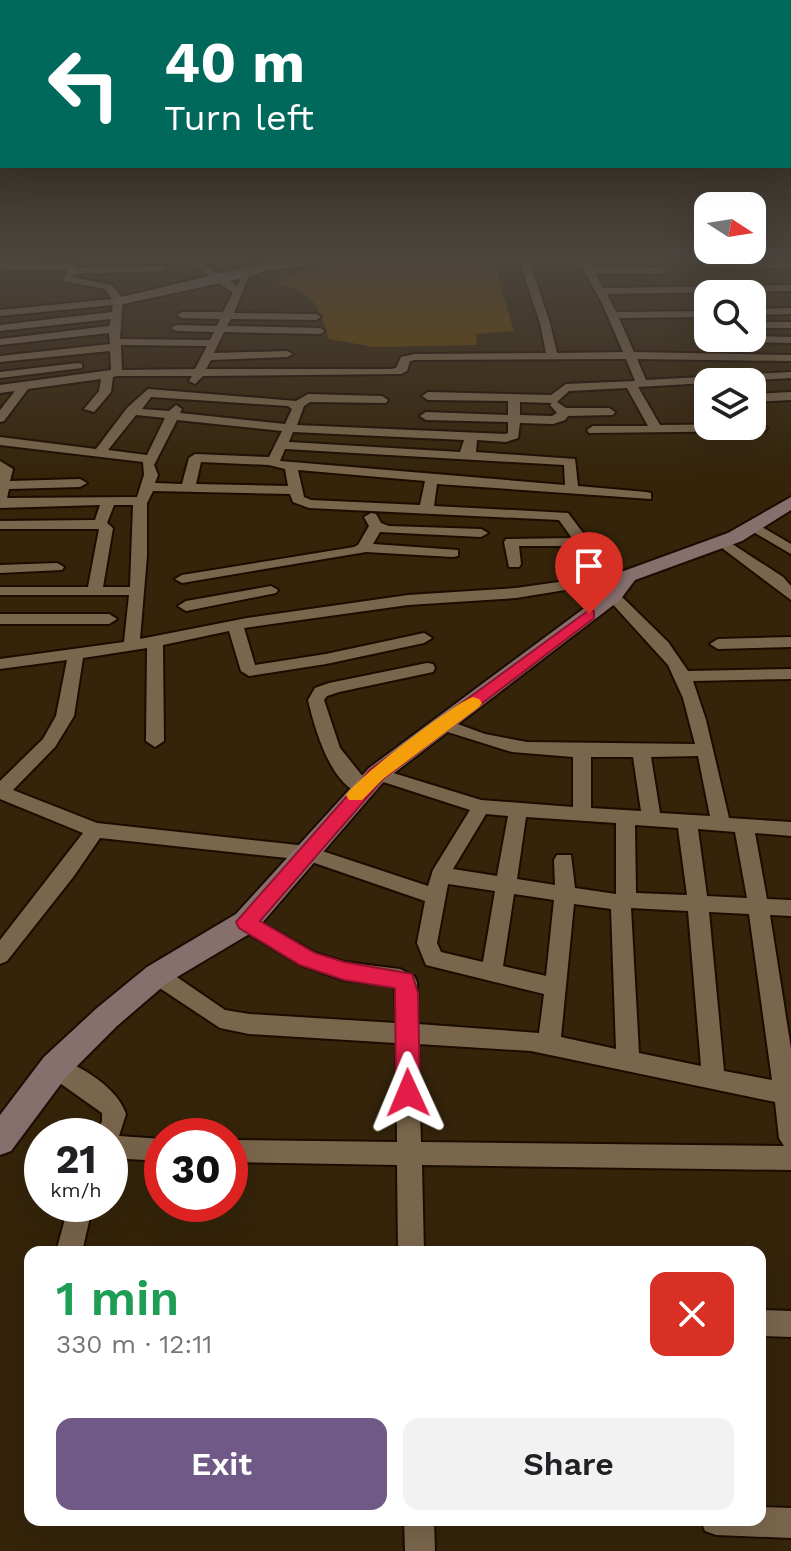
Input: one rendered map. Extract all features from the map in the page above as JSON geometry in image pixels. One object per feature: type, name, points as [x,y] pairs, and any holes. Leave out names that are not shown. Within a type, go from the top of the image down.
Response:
[{"type":"street","points":[[0,418],[11,387],[5,374],[3,342],[111,329]]},
{"type":"street","points":[[90,409],[105,392],[114,369],[114,329]]},
{"type":"street","points":[[132,646],[144,494],[151,459],[170,415],[201,373],[219,329]]},
{"type":"street","points":[[245,329],[320,331]]},
{"type":"street","points":[[546,329],[552,356]]},
{"type":"street","points":[[618,329],[630,356],[636,384],[656,429]]},
{"type":"street","points":[[282,373],[288,330]]},
{"type":"street","points":[[44,337],[43,354],[48,376]]},
{"type":"street","points":[[766,339],[791,340]]},
{"type":"street","points":[[4,358],[115,344],[214,343]]},
{"type":"street","points":[[208,357],[287,354]]},
{"type":"street","points":[[5,374],[48,376],[114,369],[201,373],[400,371],[405,359],[415,357],[720,355],[791,358]]},
{"type":"street","points":[[428,396],[554,399],[566,388],[791,375]]},
{"type":"street","points":[[11,387],[48,376]]},
{"type":"street","points":[[600,387],[614,430]]},
{"type":"street","points":[[99,453],[148,393],[297,405],[308,398],[382,400]]},
{"type":"street","points":[[766,397],[791,396]]},
{"type":"street","points":[[473,418],[477,397]]},
{"type":"street","points":[[131,411],[289,428],[512,438],[514,398]]},
{"type":"street","points":[[554,399],[563,412]]},
{"type":"street","points":[[273,461],[299,408],[297,405]]},
{"type":"street","points":[[563,412],[609,412]]},
{"type":"street","points":[[426,416],[553,420],[561,417],[563,412]]},
{"type":"street","points":[[593,430],[694,429]]},
{"type":"street","points":[[467,455],[471,437]]},
{"type":"street","points":[[0,441],[151,459]]},
{"type":"street","points":[[281,445],[570,462],[573,466],[572,489]]},
{"type":"street","points":[[188,488],[195,458],[273,461],[282,467],[646,496]]},
{"type":"street","points":[[0,465],[6,469],[0,504],[108,502],[188,488],[296,490]]},
{"type":"street","points":[[291,467],[298,499],[309,504],[563,516],[617,583],[682,676],[704,750],[721,826]]},
{"type":"street","points":[[426,510],[433,480]]},
{"type":"street","points":[[3,485],[80,483]]},
{"type":"street","points":[[521,512],[524,485]]},
{"type":"street","points":[[100,524],[108,502]]},
{"type":"street","points":[[365,507],[376,526]]},
{"type":"street","points":[[0,664],[155,643],[235,626],[408,600],[617,583],[723,542],[788,508]]},
{"type":"street","points":[[0,525],[100,524],[106,528],[95,591]]},
{"type":"street","points":[[376,526],[405,531],[481,533]]},
{"type":"street","points":[[364,548],[376,526]]},
{"type":"street","points":[[755,527],[791,550]]},
{"type":"street","points":[[514,564],[511,542],[581,542]]},
{"type":"street","points":[[723,542],[778,580],[791,595]]},
{"type":"street","points":[[182,579],[338,555],[364,548],[453,553]]},
{"type":"street","points":[[264,565],[279,619]]},
{"type":"street","points":[[0,569],[57,567]]},
{"type":"street","points":[[0,1140],[55,1067],[157,975],[246,922],[370,781],[444,725],[617,583]]},
{"type":"street","points":[[186,606],[271,590]]},
{"type":"street","points":[[0,591],[137,591]]},
{"type":"street","points":[[0,619],[109,619]]},
{"type":"street","points":[[235,626],[249,671],[326,659],[424,638]]},
{"type":"street","points":[[718,644],[791,642]]},
{"type":"street","points":[[155,643],[155,741]]},
{"type":"street","points":[[76,653],[65,716],[49,743],[0,792],[95,830],[307,853],[436,897]]},
{"type":"street","points":[[427,668],[321,692],[316,700],[327,744],[338,764],[370,781],[481,807],[791,829]]},
{"type":"street","points":[[682,676],[791,674]]},
{"type":"street","points":[[444,725],[484,742],[505,747],[582,751],[704,750]]},
{"type":"street","points":[[582,751],[582,814]]},
{"type":"street","points":[[641,751],[651,818]]},
{"type":"street","points":[[481,807],[440,875],[427,943],[428,953],[438,960],[554,987]]},
{"type":"street","points":[[492,972],[518,809]]},
{"type":"street","points":[[625,816],[628,1062]]},
{"type":"street","points":[[687,821],[698,904],[713,1078]]},
{"type":"street","points":[[744,827],[787,1094],[791,1138]]},
{"type":"street","points":[[0,955],[67,871],[95,830]]},
{"type":"street","points":[[549,1044],[565,896],[564,860]]},
{"type":"street","points":[[440,875],[565,896],[624,902],[791,908]]},
{"type":"street","points":[[246,922],[308,959],[344,971],[404,980],[408,993],[406,1033],[411,1246]]},
{"type":"street","points":[[157,975],[220,1019],[249,1024],[549,1044],[787,1094]]},
{"type":"street","points":[[55,1067],[102,1098],[113,1109],[114,1118]]},
{"type":"street","points":[[248,1151],[791,1158]]},
{"type":"street","points":[[70,1246],[76,1222]]},
{"type":"street","points":[[766,1323],[791,1324]]},
{"type":"street","points":[[766,1522],[791,1523]]},
{"type":"street","points":[[419,1526],[420,1551]]},
{"type":"shaded area","points":[[326,329],[514,331],[476,334],[477,345],[374,347],[329,339]]},
{"type":"slow traffic","points":[[356,795],[377,774],[473,703]]},
{"type":"route","points":[[408,1093],[408,993],[404,980],[344,971],[308,959],[246,922],[280,887],[339,813],[377,774],[589,614]]}]
